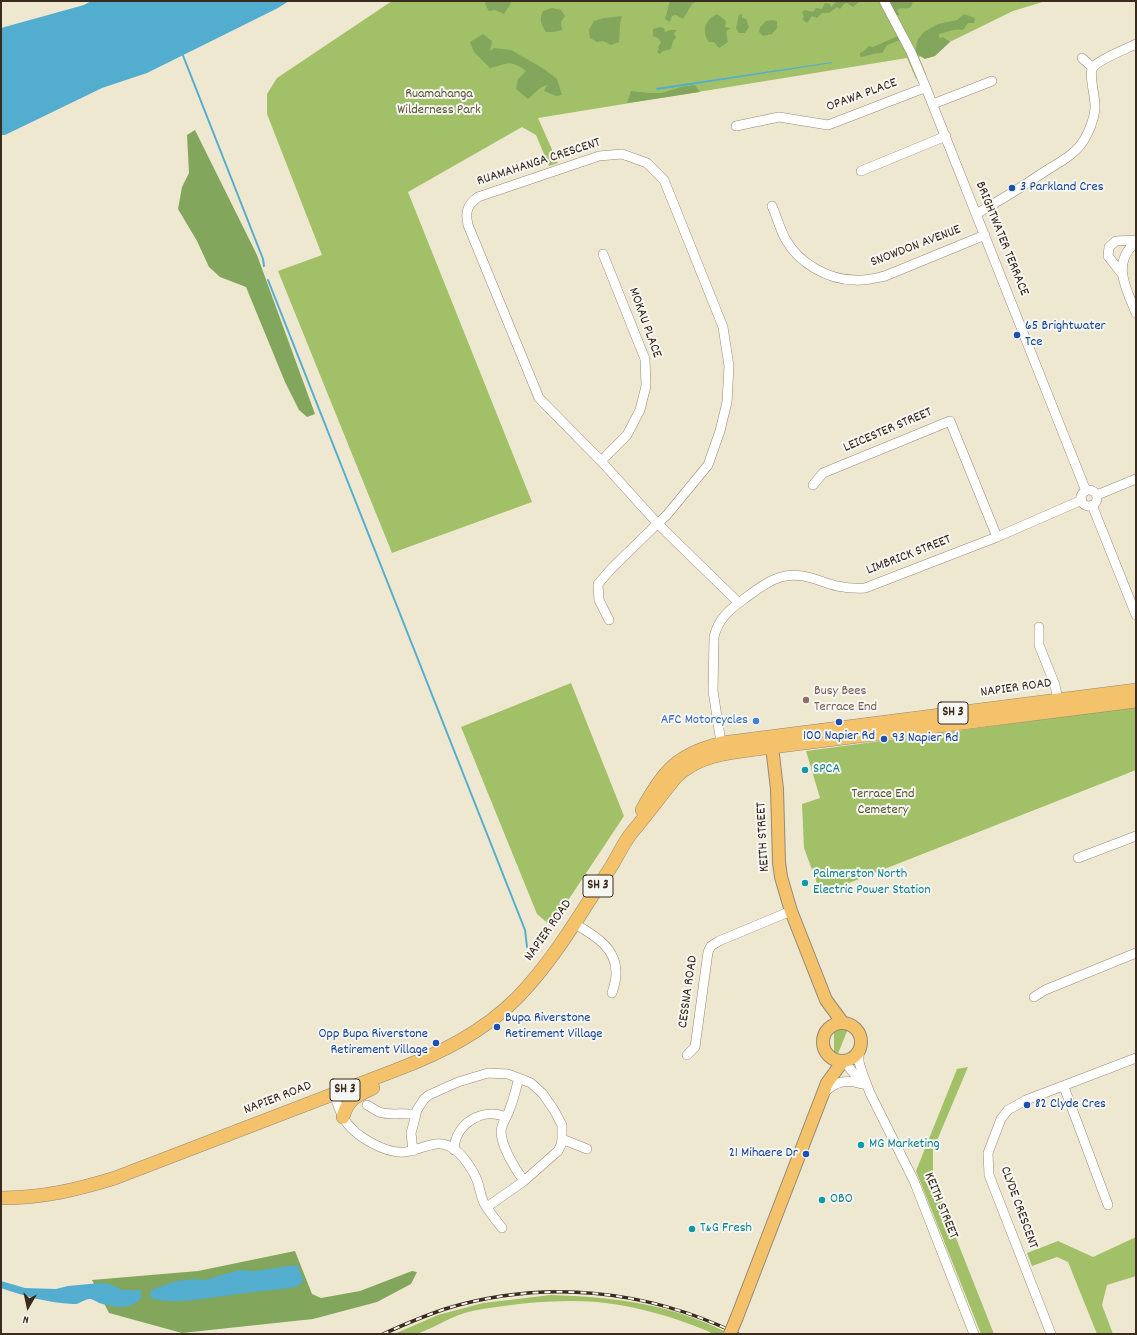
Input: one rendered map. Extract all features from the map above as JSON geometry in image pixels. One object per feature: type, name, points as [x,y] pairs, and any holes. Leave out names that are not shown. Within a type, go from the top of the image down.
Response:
[{"type":"highway","name":"NAPIER ROAD","points":[[987,714],[1058,700],[1136,690]]},
{"type":"highway","name":"NAPIER ROAD","points":[[1,1198],[69,1192],[89,1186],[141,1168],[430,1057],[461,1041],[501,1012],[517,998],[550,960],[575,924],[632,832],[640,824],[665,790],[683,771],[722,748],[987,714],[1136,701]]},
{"type":"highway","points":[[343,1117],[351,1100],[359,1094],[409,1073],[430,1057]]},
{"type":"main road","name":"KEITH STREET","points":[[772,742],[777,789],[779,862],[782,877],[791,911],[826,1000],[843,1023]]},
{"type":"main road","name":"KEITH STREET","points":[[826,1000],[827,1030]]},
{"type":"main road","points":[[825,1088],[828,1059],[823,1044],[824,1034],[835,1024],[843,1023],[853,1026],[859,1034],[861,1042],[859,1051],[852,1058],[843,1061],[837,1061],[827,1054]]},
{"type":"main road","points":[[730,1334],[825,1088],[843,1061]]},
{"type":"street","name":"BRIGHTWATER TERRACE","points":[[884,1],[911,52],[933,104],[1086,490]]},
{"type":"street","points":[[976,214],[1071,155],[1084,141],[1095,109],[1094,92],[1090,75],[1093,68],[1098,63],[1136,44]]},
{"type":"street","points":[[1082,58],[1093,68]]},
{"type":"street","points":[[933,104],[992,81]]},
{"type":"street","name":"OPAWA PLACE","points":[[736,126],[779,117],[828,125],[926,88]]},
{"type":"street","points":[[861,171],[946,136]]},
{"type":"street","name":"RUAMAHANGA CRESCENT","points":[[658,524],[708,465],[720,431],[727,402],[729,366],[723,327],[664,180],[647,163],[622,154],[599,156],[478,197],[469,204],[466,214],[468,225],[539,398],[658,524],[738,603]]},
{"type":"street","name":"SNOWDON AVENUE","points":[[772,206],[786,240],[804,260],[826,274],[838,278],[855,280],[885,276],[985,235]]},
{"type":"street","points":[[1136,241],[1116,241],[1109,247],[1108,256],[1122,274],[1136,313]]},
{"type":"street","points":[[1122,274],[1124,259],[1131,246],[1136,241]]},
{"type":"street","name":"MOKAU PLACE","points":[[601,462],[627,435],[640,410],[646,386],[645,359],[603,254]]},
{"type":"street","name":"LEICESTER STREET","points":[[813,485],[823,474],[950,420],[997,537]]},
{"type":"street","points":[[1097,495],[1136,479]]},
{"type":"street","points":[[1086,490],[1093,490],[1097,495],[1096,501],[1092,505],[1086,505],[1082,500],[1082,494],[1086,490]]},
{"type":"street","name":"LIMBRICK STREET","points":[[722,748],[713,691],[714,637],[720,621],[738,603],[770,581],[788,575],[807,576],[845,588],[865,588],[997,537],[1082,500]]},
{"type":"street","points":[[1092,505],[1136,615]]},
{"type":"street","points":[[609,620],[599,600],[598,584],[612,568],[658,524]]},
{"type":"street","points":[[1039,627],[1039,645],[1056,686],[1058,700]]},
{"type":"street","points":[[1078,858],[1136,836]]},
{"type":"street","name":"CESSNA ROAD","points":[[687,1055],[695,1047],[708,952],[712,946],[719,941],[791,911]]},
{"type":"street","points":[[575,924],[603,942],[609,949],[614,959],[616,974],[612,993]]},
{"type":"street","points":[[1034,997],[1044,990],[1136,953]]},
{"type":"street","name":"KEITH STREET","points":[[859,1051],[859,1062],[870,1093],[914,1182],[974,1334]]},
{"type":"street","name":"CLYDE CRESCENT","points":[[1051,1334],[989,1175],[988,1153],[999,1124],[1008,1110],[1026,1100],[1064,1087],[1136,1058]]},
{"type":"street","name":"KEITH STREET","points":[[843,1061],[870,1093]]},
{"type":"street","points":[[413,1151],[412,1133],[417,1110],[424,1099],[429,1095],[458,1082],[488,1073],[508,1074],[531,1083],[543,1094],[562,1125],[561,1145],[558,1151],[524,1181],[487,1207]]},
{"type":"street","points":[[519,1078],[511,1108],[501,1129],[502,1138],[515,1168],[524,1181]]},
{"type":"street","points":[[825,1088],[841,1081],[853,1081],[862,1084]]},
{"type":"street","points":[[1064,1087],[1108,1205]]},
{"type":"street","points":[[334,1094],[343,1117],[349,1125],[360,1136],[375,1144],[399,1153],[413,1151],[435,1144],[450,1146],[462,1156],[475,1176],[484,1203],[502,1228]]},
{"type":"street","points":[[367,1105],[379,1112],[408,1113],[416,1115]]},
{"type":"street","points":[[454,1150],[454,1143],[460,1130],[474,1118],[487,1114],[506,1117]]},
{"type":"street","points":[[562,1139],[587,1149]]},
{"type":"green space","name":"Ruamahanga Wilderness Park","points":[[392,1],[1046,1],[1013,11],[919,57],[926,74],[916,79],[907,58],[538,118],[558,163],[549,166],[536,135],[522,127],[408,192],[532,502],[392,553],[278,271],[322,255],[267,114],[267,94],[277,78]]},
{"type":"green space","points":[[487,1],[510,1],[511,3],[504,14],[495,10],[489,11],[485,4]]},
{"type":"green space","points":[[670,1],[697,1],[692,4],[683,19],[676,15],[672,16],[670,22],[665,19]]},
{"type":"green space","points":[[837,1],[860,1],[853,7],[847,3],[840,9],[837,7],[829,13],[822,13],[817,18],[812,16],[807,23],[802,19],[804,17],[802,12],[805,10],[813,12],[816,8],[822,9],[825,3],[830,4],[831,7]]},
{"type":"green space","points":[[890,1],[913,1],[911,7],[898,9],[897,11],[900,15],[896,15]]},
{"type":"green space","points":[[552,8],[561,10],[565,16],[561,22],[562,30],[546,32],[541,22],[541,17],[543,11]]},
{"type":"green space","points":[[717,14],[726,21],[725,27],[730,28],[726,32],[728,42],[719,48],[714,42],[709,42],[705,34],[707,23]]},
{"type":"green space","points":[[742,14],[742,18],[746,19],[749,27],[745,33],[739,33],[736,28],[739,15]]},
{"type":"green space","points":[[964,14],[975,18],[974,23],[968,23],[963,30],[954,30],[939,34],[939,38],[943,37],[950,42],[935,56],[925,59],[915,53],[918,39],[924,32],[938,24],[957,20]]},
{"type":"green space","points":[[622,16],[619,42],[611,45],[603,41],[597,42],[590,38],[589,30],[594,21]]},
{"type":"green space","points":[[766,21],[777,21],[777,28],[772,34],[763,36],[759,32],[760,27]]},
{"type":"green space","points":[[660,27],[664,28],[665,32],[677,30],[674,33],[676,38],[673,41],[671,49],[663,51],[660,54],[657,52],[661,42],[658,38],[653,36],[653,29]]},
{"type":"green space","points":[[483,34],[492,41],[490,51],[494,48],[511,50],[544,69],[557,79],[562,95],[556,96],[544,91],[547,85],[540,88],[528,99],[516,89],[518,79],[526,71],[521,67],[512,64],[504,64],[490,68],[474,52],[470,42]]},
{"type":"green space","points":[[898,36],[900,40],[887,45],[882,53],[862,57],[860,56],[860,53],[869,46],[873,47]]},
{"type":"green space","points":[[695,85],[700,92],[627,103],[631,91],[662,93],[681,87]]},
{"type":"green space","points":[[195,130],[257,255],[315,414],[307,417],[299,410],[285,382],[246,287],[220,277],[209,267],[197,241],[178,209],[182,187],[189,173],[187,135]]},
{"type":"green space","points":[[571,683],[624,816],[551,926],[537,914],[461,727]]},
{"type":"green space","name":"Terrace End Cemetery","points":[[1136,707],[1136,770],[821,894],[804,848],[802,804],[820,798],[806,751]]},
{"type":"green space","points":[[842,1028],[848,1029],[837,1056],[834,1054],[834,1032]]},
{"type":"green space","points":[[968,1067],[933,1150],[933,1180],[994,1334],[981,1334],[916,1171],[957,1069]]},
{"type":"green space","points":[[1136,1237],[1136,1276],[1107,1285],[1102,1305],[1113,1334],[1097,1334],[1068,1262],[1057,1257],[1032,1266],[1027,1253],[1058,1241],[1093,1257]]},
{"type":"green space","points":[[295,1251],[312,1294],[321,1298],[360,1291],[412,1271],[417,1272],[411,1284],[377,1302],[313,1319],[182,1333],[109,1313],[92,1280],[198,1271]]},
{"type":"green space","points":[[551,1295],[620,1300],[643,1304],[687,1316],[730,1334],[710,1334],[710,1332],[660,1314],[625,1306],[607,1303],[572,1301],[522,1304],[472,1311],[457,1315],[416,1334],[394,1334],[438,1315],[483,1303]]},
{"type":"water","points":[[91,1],[289,1],[278,8],[147,73],[102,88],[5,135],[1,135],[1,28],[84,5]]},
{"type":"water","points":[[832,62],[664,89],[657,90],[656,88]]},
{"type":"water","points":[[297,1265],[303,1278],[302,1283],[296,1287],[180,1301],[157,1300],[150,1297],[151,1290],[176,1281],[194,1279],[205,1280],[239,1270],[254,1271]]},
{"type":"water","points":[[1,1281],[25,1288],[56,1289],[68,1286],[100,1283],[109,1284],[123,1290],[140,1290],[142,1297],[132,1304],[122,1307],[99,1303],[91,1299],[78,1304],[54,1302],[36,1299],[1,1288]]},
{"type":"waterway","points":[[182,53],[263,259],[264,266]]},
{"type":"waterway","points":[[268,280],[525,930],[527,947]]},
{"type":"railway","points":[[383,1334],[445,1309],[482,1300],[519,1294],[557,1292],[594,1293],[631,1298],[667,1307],[703,1319],[738,1334]]},
{"type":"place","name":"3 Parkland Cres","points":[[1012,188]]},
{"type":"place","name":"65 Brightwater Tce","points":[[1017,335]]},
{"type":"place","name":"Busy Bees Terrace End","points":[[806,700]]},
{"type":"place","name":"AFC Motorcycles","points":[[756,721]]},
{"type":"place","name":"100 Napier Rd","points":[[839,722]]},
{"type":"place","name":"93 Napier Rd","points":[[884,739]]},
{"type":"place","name":"SPCA","points":[[805,770]]},
{"type":"place","name":"Palmerston North Electric Power Station","points":[[805,883]]},
{"type":"place","name":"Bupa Riverstone Retirement Village","points":[[497,1027]]},
{"type":"place","name":"Opp Bupa Riverstone Retirement Village","points":[[436,1043]]},
{"type":"place","name":"82 Clyde Cres","points":[[1027,1105]]},
{"type":"place","name":"MG Marketing","points":[[861,1145]]},
{"type":"place","name":"21 Mihaere Dr","points":[[806,1154]]},
{"type":"place","name":"OBO","points":[[822,1200]]},
{"type":"place","name":"T&G Fresh","points":[[692,1229]]}]
